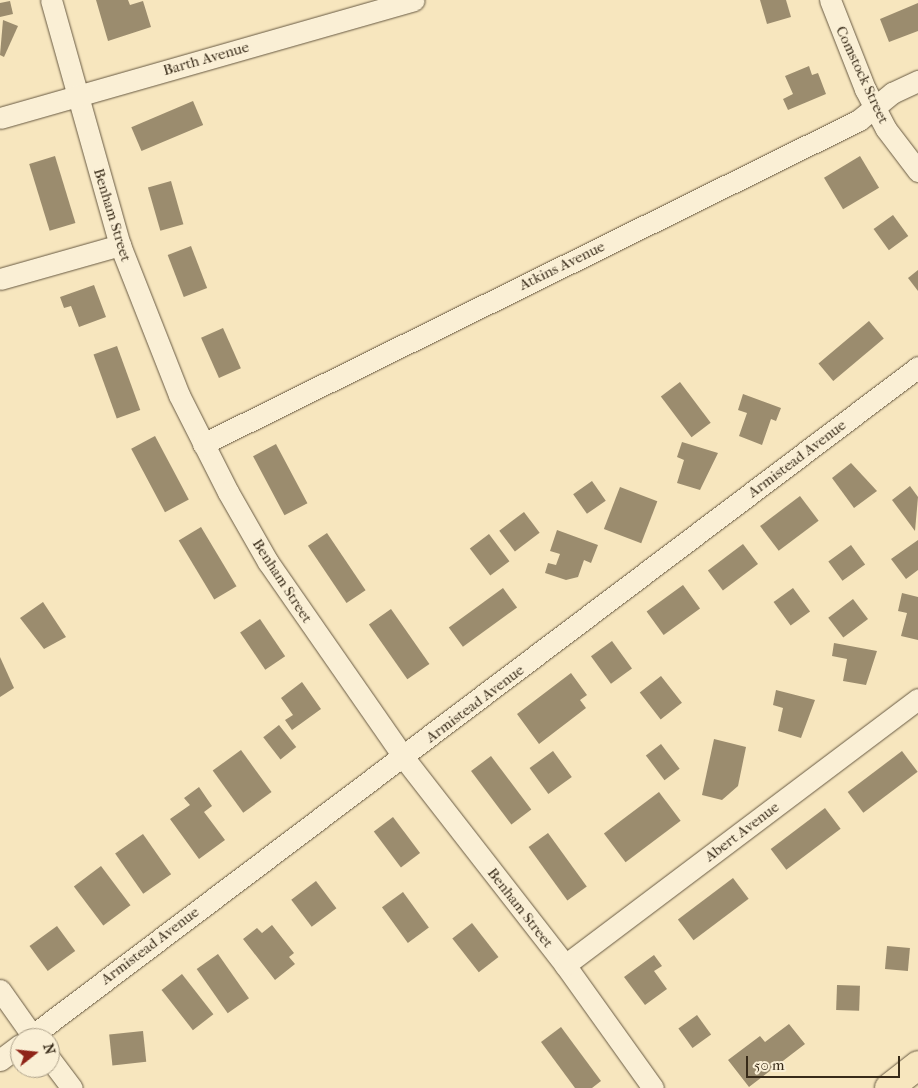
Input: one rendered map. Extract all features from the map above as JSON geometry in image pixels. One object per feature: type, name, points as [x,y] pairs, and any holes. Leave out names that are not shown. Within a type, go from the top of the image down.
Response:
[{"type":"main road","points":[[889,1088],[918,1065]]},
{"type":"street","name":"Benham Street","points":[[50,0],[120,244],[151,330],[203,444],[268,562],[404,758],[565,965],[652,1088]]},
{"type":"street","name":"Barth Avenue","points":[[0,118],[413,0]]},
{"type":"street","name":"Comstock Street","points":[[830,0],[874,107],[918,171]]},
{"type":"street","name":"Atkins Avenue","points":[[203,444],[859,120],[874,107],[918,81]]},
{"type":"street","points":[[0,279],[120,244]]},
{"type":"street","name":"Armistead Avenue","points":[[44,1028],[404,758],[918,367]]},
{"type":"street","name":"Abert Avenue","points":[[565,965],[918,699]]},
{"type":"street","points":[[0,990],[22,1028]]},
{"type":"street","points":[[60,1072],[72,1088]]},
{"type":"building","points":[[96,0],[128,0],[130,5],[143,1],[151,27],[108,41]]},
{"type":"building","points":[[760,0],[786,0],[791,17],[767,24]]},
{"type":"building","points":[[10,1],[13,14],[0,17],[0,3]]},
{"type":"building","points":[[918,3],[918,31],[889,42],[880,19]]},
{"type":"building","points":[[3,20],[18,26],[4,57],[0,55]]},
{"type":"building","points":[[809,66],[812,75],[818,73],[826,94],[788,110],[783,99],[793,94],[785,76]]},
{"type":"building","points":[[193,101],[203,125],[141,151],[131,127]]},
{"type":"building","points":[[55,156],[75,223],[50,231],[29,164]]},
{"type":"building","points":[[860,156],[879,188],[843,209],[824,178]]},
{"type":"building","points":[[171,181],[183,224],[160,231],[148,188]]},
{"type":"building","points":[[893,215],[908,236],[889,250],[874,229]]},
{"type":"building","points":[[191,246],[207,288],[184,297],[168,255]]},
{"type":"building","points":[[918,270],[918,291],[908,278]]},
{"type":"building","points":[[94,285],[106,317],[79,327],[71,306],[64,308],[60,297]]},
{"type":"building","points":[[869,321],[884,339],[833,381],[818,363]]},
{"type":"building","points":[[223,328],[241,368],[219,378],[201,338]]},
{"type":"building","points":[[117,346],[140,410],[117,418],[94,355]]},
{"type":"building","points":[[680,382],[711,423],[692,437],[661,396]]},
{"type":"building","points":[[743,394],[781,408],[776,421],[771,419],[762,445],[739,436],[747,413],[738,410]]},
{"type":"building","points":[[155,436],[189,500],[165,512],[131,449]]},
{"type":"building","points":[[682,442],[718,453],[700,490],[677,483],[684,460],[677,457]]},
{"type":"building","points":[[276,444],[307,503],[284,515],[253,456]]},
{"type":"building","points":[[851,463],[877,491],[854,508],[832,478]]},
{"type":"building","points":[[592,481],[606,501],[587,514],[573,494]]},
{"type":"building","points":[[910,486],[918,497],[915,531],[892,500]]},
{"type":"building","points":[[620,487],[657,501],[641,543],[604,529]]},
{"type":"building","points":[[800,496],[819,521],[779,551],[760,526]]},
{"type":"building","points":[[524,512],[540,533],[515,551],[499,531]]},
{"type":"building","points":[[201,527],[237,586],[214,600],[179,540]]},
{"type":"building","points":[[557,530],[598,545],[591,563],[584,560],[578,577],[566,580],[545,573],[548,563],[556,565],[560,554],[550,551]]},
{"type":"building","points":[[327,533],[366,590],[347,603],[308,546]]},
{"type":"building","points":[[489,534],[509,561],[490,576],[470,548]]},
{"type":"building","points":[[918,540],[918,570],[906,579],[891,559]]},
{"type":"building","points":[[743,544],[758,564],[723,590],[708,570]]},
{"type":"building","points":[[851,545],[865,564],[842,581],[828,561]]},
{"type":"building","points":[[683,585],[700,608],[664,635],[647,611]]},
{"type":"building","points":[[503,588],[517,607],[463,647],[449,627]]},
{"type":"building","points":[[793,588],[810,611],[791,626],[774,602]]},
{"type":"building","points":[[902,593],[918,597],[918,640],[901,636],[907,613],[898,611]]},
{"type":"building","points":[[853,599],[868,619],[843,638],[828,618]]},
{"type":"building","points":[[43,602],[66,637],[44,649],[20,618]]},
{"type":"building","points":[[391,609],[429,664],[407,679],[369,624]]},
{"type":"building","points":[[260,619],[285,656],[265,670],[240,632]]},
{"type":"building","points":[[612,641],[632,669],[611,684],[591,656]]},
{"type":"building","points":[[834,643],[877,651],[866,685],[843,681],[847,659],[832,656]]},
{"type":"building","points":[[0,657],[14,688],[0,697]]},
{"type":"building","points":[[571,673],[587,695],[580,700],[586,708],[539,744],[517,714]]},
{"type":"building","points":[[661,676],[682,703],[661,719],[640,693]]},
{"type":"building","points":[[302,682],[321,709],[292,730],[285,720],[293,715],[281,698]]},
{"type":"building","points":[[776,690],[815,700],[801,738],[778,731],[783,708],[773,705]]},
{"type":"building","points":[[279,725],[296,747],[280,759],[263,737]]},
{"type":"building","points":[[714,739],[746,747],[738,786],[722,800],[702,795]]},
{"type":"building","points":[[661,744],[680,769],[664,780],[646,755]]},
{"type":"building","points":[[241,750],[272,792],[243,813],[213,771]]},
{"type":"building","points":[[553,751],[572,777],[548,794],[530,768]]},
{"type":"building","points":[[902,751],[918,772],[863,813],[848,792]]},
{"type":"building","points":[[491,756],[531,810],[511,825],[471,771]]},
{"type":"building","points":[[199,787],[212,806],[204,812],[225,840],[199,859],[170,819],[190,805],[184,798]]},
{"type":"building","points":[[659,792],[681,821],[626,862],[604,834]]},
{"type":"building","points":[[825,808],[841,829],[786,870],[771,849]]},
{"type":"building","points":[[393,817],[420,853],[401,867],[374,831]]},
{"type":"building","points":[[548,833],[587,886],[567,901],[529,847]]},
{"type":"building","points":[[143,834],[171,874],[143,894],[115,854]]},
{"type":"building","points":[[101,866],[130,905],[103,926],[74,886]]},
{"type":"building","points":[[733,878],[749,899],[694,940],[678,920]]},
{"type":"building","points":[[316,881],[336,908],[312,927],[291,900]]},
{"type":"building","points":[[403,892],[429,928],[408,943],[382,907]]},
{"type":"building","points":[[472,923],[498,957],[479,972],[452,938]]},
{"type":"building","points":[[272,925],[294,953],[289,957],[295,964],[275,980],[243,939],[257,928],[262,933]]},
{"type":"building","points":[[57,926],[75,951],[48,971],[29,946]]},
{"type":"building","points":[[887,946],[910,948],[908,971],[885,969]]},
{"type":"building","points":[[218,954],[249,998],[228,1013],[197,969]]},
{"type":"building","points":[[654,955],[662,966],[654,971],[667,989],[645,1005],[624,977]]},
{"type":"building","points":[[182,974],[213,1014],[193,1030],[162,990]]},
{"type":"building","points":[[837,985],[860,986],[859,1011],[836,1010]]},
{"type":"building","points":[[697,1015],[711,1034],[692,1048],[678,1029]]},
{"type":"building","points":[[789,1024],[805,1044],[749,1087],[728,1060],[760,1036],[765,1042]]},
{"type":"building","points":[[561,1027],[601,1081],[592,1088],[575,1088],[541,1042]]},
{"type":"building","points":[[143,1031],[146,1062],[112,1065],[109,1035]]}]
